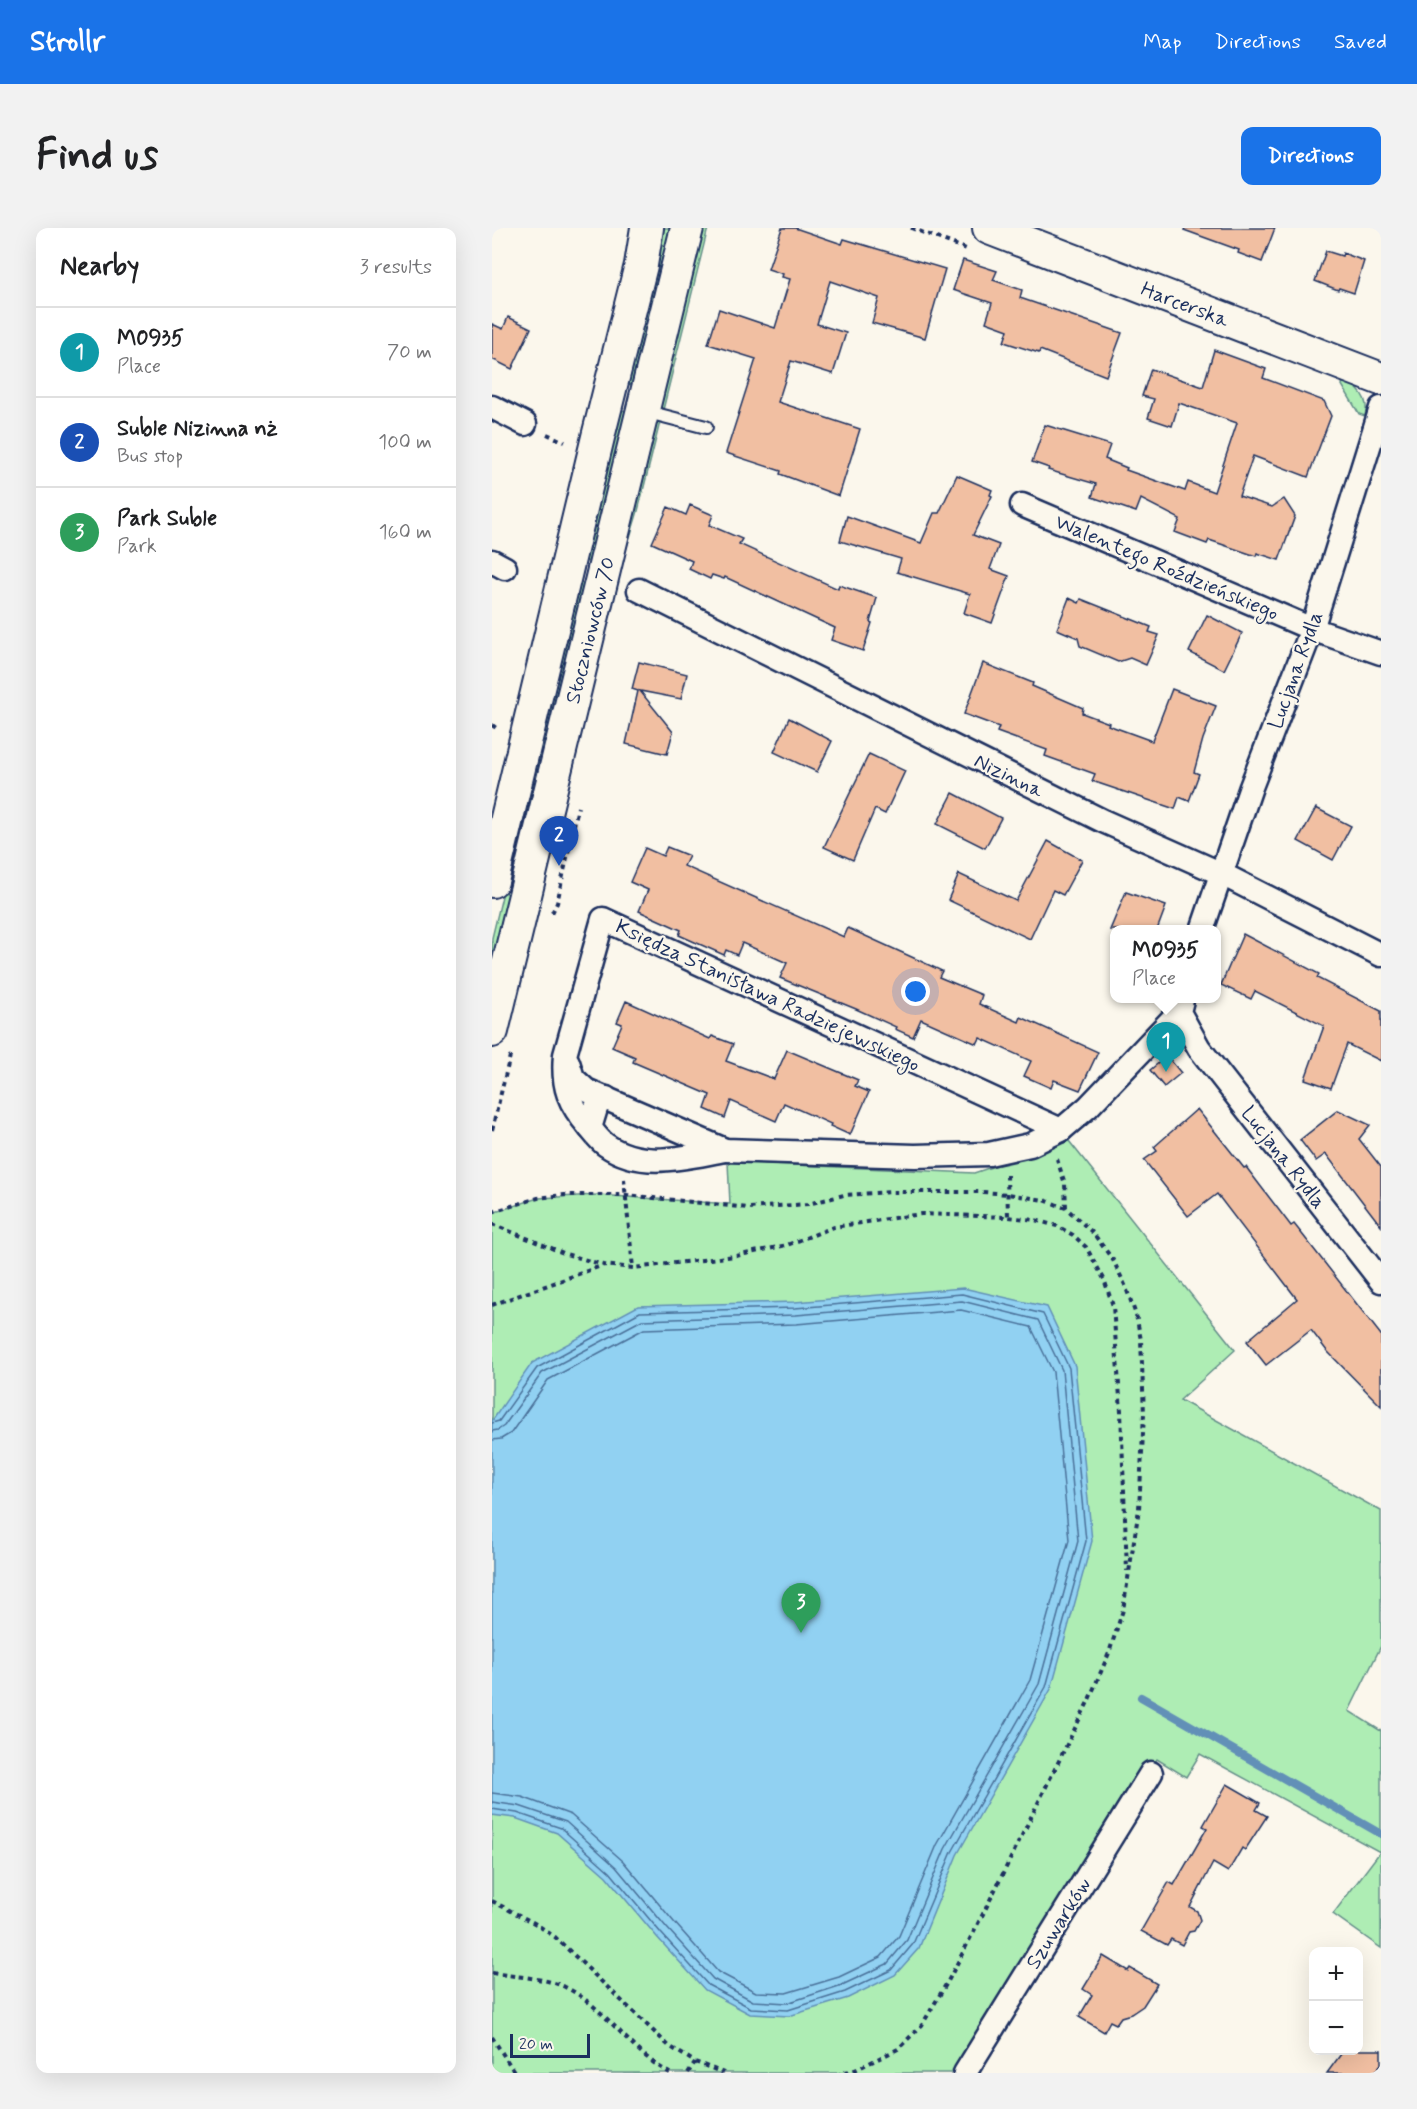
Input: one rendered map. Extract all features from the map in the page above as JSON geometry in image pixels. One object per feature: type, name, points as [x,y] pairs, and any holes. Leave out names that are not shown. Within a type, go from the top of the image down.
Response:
[{"type":"street","name":"Stoczniowców 70","points":[[492,881],[647,228]]},
{"type":"street","name":"Stoczniowców 70","points":[[492,1031],[687,228]]},
{"type":"street","name":"Harcerska","points":[[990,228],[1381,379]]},
{"type":"street","points":[[492,407],[525,424]]},
{"type":"street","name":"Lucjana Rydla","points":[[1204,925],[1251,787],[1312,629],[1381,408]]},
{"type":"street","name":"Walentego Roździeńskiego","points":[[1022,505],[1312,629],[1381,653]]},
{"type":"street","name":"Nizinna","points":[[639,590],[1103,821],[1222,874],[1381,955]]},
{"type":"street","name":"Księdza Stanisława Radziejewskiego","points":[[1055,1133],[603,919],[565,1055],[563,1074],[567,1094],[576,1112],[604,1144],[626,1157],[668,1160],[725,1150],[915,1156],[989,1154],[1030,1145],[1055,1133],[1088,1107],[1180,1005]]},
{"type":"street","name":"Lucjana Rydla","points":[[1180,1005],[1199,1048],[1381,1281]]},
{"type":"street","name":"Księdza Stanisława Radziejewskiego","points":[[565,1055],[573,1078],[586,1090],[725,1150]]},
{"type":"street","points":[[590,1128],[597,1106],[606,1098]]},
{"type":"street","name":"Szuwarków","points":[[965,2073],[1151,1773]]},
{"type":"lane","points":[[643,411],[706,427]]},
{"type":"path","points":[[1055,1133],[1065,1184],[1066,1208]]},
{"type":"path","points":[[615,1150],[622,1169],[626,1195],[633,1268]]},
{"type":"path","points":[[492,1212],[538,1198],[565,1195],[626,1195],[749,1208],[808,1204],[844,1195],[880,1193],[943,1191],[1008,1194],[1044,1200],[1066,1208],[1079,1218],[1113,1260],[1136,1315],[1141,1340],[1144,1414],[1139,1509],[1123,1610],[1109,1653],[1088,1702],[948,1981],[922,2025],[898,2049],[855,2070],[840,2073]]},
{"type":"path","points":[[1008,1194],[1008,1217]]},
{"type":"path","points":[[492,1224],[566,1254],[604,1265],[633,1268],[736,1257],[787,1245],[834,1227],[921,1214],[1035,1220],[1058,1226],[1073,1234],[1086,1248],[1104,1279],[1113,1306],[1121,1411],[1127,1578]]},
{"type":"path","points":[[492,1305],[604,1265]]},
{"type":"path","points":[[492,1901],[536,1923],[555,1937],[669,2046],[695,2062],[724,2073]]},
{"type":"path","points":[[492,1973],[547,1981],[565,1987],[581,1996],[660,2068],[670,2073]]},
{"type":"path","points":[[492,2037],[515,2073]]},
{"type":"path","points":[[688,2073],[695,2062]]},
{"type":"green space","points":[[663,228],[671,228],[633,385],[627,384]]},
{"type":"green space","points":[[701,228],[708,228],[638,511],[618,576]]},
{"type":"green space","points":[[1343,380],[1362,394],[1366,404],[1365,416],[1359,414],[1342,385]]},
{"type":"green space","points":[[620,410],[627,411],[590,562],[583,560]]},
{"type":"green space","points":[[578,583],[585,583],[515,879],[507,877]]},
{"type":"green space","points":[[503,892],[510,894],[492,967],[492,938]]},
{"type":"green space","points":[[1069,1141],[1235,1350],[1180,1400],[1381,1511],[1381,1646],[1349,1711],[1381,1731],[1381,1948],[1333,1914],[1380,1852],[1200,1754],[1186,1777],[1157,1759],[964,2073],[492,2073],[492,1213],[538,1198],[598,1195],[730,1204],[728,1162],[974,1173]]},
{"type":"water","points":[[963,1288],[1047,1307],[1075,1366],[1092,1541],[1051,1689],[957,1855],[919,1948],[895,1975],[848,1998],[789,2016],[750,2014],[705,1990],[606,1876],[557,1833],[515,1818],[492,1815],[492,1421],[532,1363],[638,1306],[795,1302]]},
{"type":"building","points":[[782,228],[795,228],[842,244],[844,239],[945,269],[925,338],[872,323],[879,298],[830,281],[817,324],[846,333],[833,374],[791,361],[778,402],[860,429],[839,496],[780,474],[781,471],[726,453],[756,359],[708,344],[719,309],[775,328],[790,279],[768,269]]},
{"type":"building","points":[[1185,228],[1275,228],[1262,262],[1238,253],[1239,250],[1184,230]]},
{"type":"building","points":[[1326,251],[1342,256],[1343,253],[1364,261],[1354,293],[1339,288],[1338,290],[1315,281]]},
{"type":"building","points":[[963,260],[997,271],[993,280],[1022,290],[1020,298],[1122,333],[1106,376],[1040,350],[1039,353],[1004,342],[1008,330],[986,322],[992,303],[953,290]]},
{"type":"building","points":[[508,317],[531,328],[512,369],[492,359],[492,324],[503,329]]},
{"type":"building","points":[[1214,350],[1266,369],[1263,378],[1324,401],[1331,416],[1308,477],[1253,456],[1239,496],[1272,507],[1284,499],[1295,516],[1279,560],[1257,553],[1256,556],[1209,540],[1207,544],[1175,532],[1180,519],[1141,499],[1136,512],[1092,497],[1096,484],[1048,470],[1049,468],[1032,462],[1045,425],[1110,445],[1105,459],[1127,468],[1126,470],[1185,491],[1188,482],[1214,492],[1237,423],[1179,403],[1172,426],[1148,418],[1154,399],[1142,396],[1151,369],[1203,387]]},
{"type":"building","points":[[957,475],[992,490],[990,495],[992,496],[973,535],[999,545],[990,569],[1009,576],[992,623],[964,613],[970,594],[897,572],[901,559],[840,541],[847,516],[921,543],[934,513],[939,513]]},
{"type":"building","points":[[690,505],[713,515],[709,525],[742,539],[739,544],[838,589],[839,585],[877,598],[863,651],[831,640],[835,628],[725,577],[724,579],[712,575],[710,579],[689,569],[692,561],[652,543],[668,507],[686,515]]},
{"type":"building","points":[[1069,598],[1079,603],[1081,599],[1151,627],[1149,632],[1159,635],[1146,665],[1130,658],[1118,662],[1080,646],[1078,638],[1057,629]]},
{"type":"building","points":[[1207,615],[1242,633],[1224,670],[1189,652]]},
{"type":"building","points":[[639,662],[687,674],[681,699],[640,691],[673,732],[667,754],[626,744],[638,691],[632,689]]},
{"type":"building","points":[[983,663],[1033,683],[1032,686],[1083,708],[1082,713],[1109,723],[1108,725],[1152,741],[1172,689],[1216,706],[1203,739],[1194,772],[1199,774],[1189,801],[1179,797],[1175,809],[1092,781],[1095,774],[1045,756],[1047,750],[997,732],[999,727],[964,714]]},
{"type":"building","points":[[789,718],[832,741],[817,772],[774,752]]},
{"type":"building","points":[[869,754],[905,771],[885,814],[875,809],[853,860],[824,847]]},
{"type":"building","points":[[953,793],[1001,818],[985,848],[937,824]]},
{"type":"building","points":[[1316,808],[1351,826],[1333,860],[1298,841]]},
{"type":"building","points":[[1048,841],[1082,860],[1063,895],[1053,890],[1030,939],[948,900],[959,874],[1016,901]]},
{"type":"building","points":[[667,847],[689,856],[684,866],[844,937],[848,928],[942,971],[939,977],[982,995],[979,1004],[1019,1022],[1021,1017],[1098,1052],[1080,1090],[1054,1080],[1051,1088],[1024,1076],[1031,1061],[980,1038],[977,1044],[921,1019],[913,1037],[856,1009],[780,978],[787,963],[742,943],[737,955],[726,950],[724,955],[679,935],[681,930],[639,911],[648,890],[630,882],[645,848],[663,856]]},
{"type":"building","points":[[1126,892],[1166,906],[1159,925],[1112,925]]},
{"type":"building","points":[[1243,934],[1319,974],[1317,978],[1381,1011],[1381,1061],[1347,1044],[1331,1088],[1305,1079],[1324,1026],[1255,991],[1251,999],[1221,985]]},
{"type":"building","points":[[626,1001],[710,1039],[712,1036],[733,1044],[726,1061],[774,1079],[787,1050],[858,1080],[855,1086],[869,1092],[850,1135],[784,1103],[776,1121],[731,1101],[725,1118],[705,1109],[710,1095],[633,1062],[635,1057],[612,1047],[622,1024],[617,1022]]},
{"type":"building","points":[[1167,1056],[1181,1073],[1164,1087],[1150,1070]]},
{"type":"building","points":[[1197,1109],[1244,1168],[1246,1167],[1291,1226],[1294,1224],[1381,1335],[1381,1406],[1327,1351],[1311,1330],[1266,1365],[1247,1341],[1297,1299],[1217,1194],[1188,1216],[1144,1160],[1157,1151],[1154,1147]]},
{"type":"building","points":[[1338,1110],[1370,1125],[1359,1139],[1381,1167],[1381,1226],[1326,1154],[1316,1161],[1300,1140]]},
{"type":"building","points":[[1227,1784],[1260,1803],[1256,1810],[1267,1816],[1245,1850],[1242,1848],[1228,1872],[1213,1863],[1190,1907],[1197,1911],[1200,1920],[1194,1931],[1189,1932],[1182,1945],[1171,1939],[1167,1945],[1141,1931],[1169,1882],[1174,1885],[1207,1828],[1203,1826]]},
{"type":"building","points":[[1103,1956],[1128,1971],[1130,1968],[1157,1984],[1143,2006],[1121,2017],[1116,2024],[1110,2021],[1104,2032],[1079,2017],[1092,1995],[1083,1989]]},
{"type":"building","points":[[1363,2050],[1381,2050],[1381,2064],[1374,2073],[1327,2073],[1340,2055],[1363,2055]]},
{"type":"waterway","points":[[1141,1697],[1381,1834]]},
{"type":"place","name":"Suble Nizinna nż","points":[[559,866]]},
{"type":"place","name":"M0935","points":[[1166,1072]]},
{"type":"place","name":"Park Suble","points":[[801,1633]]}]
